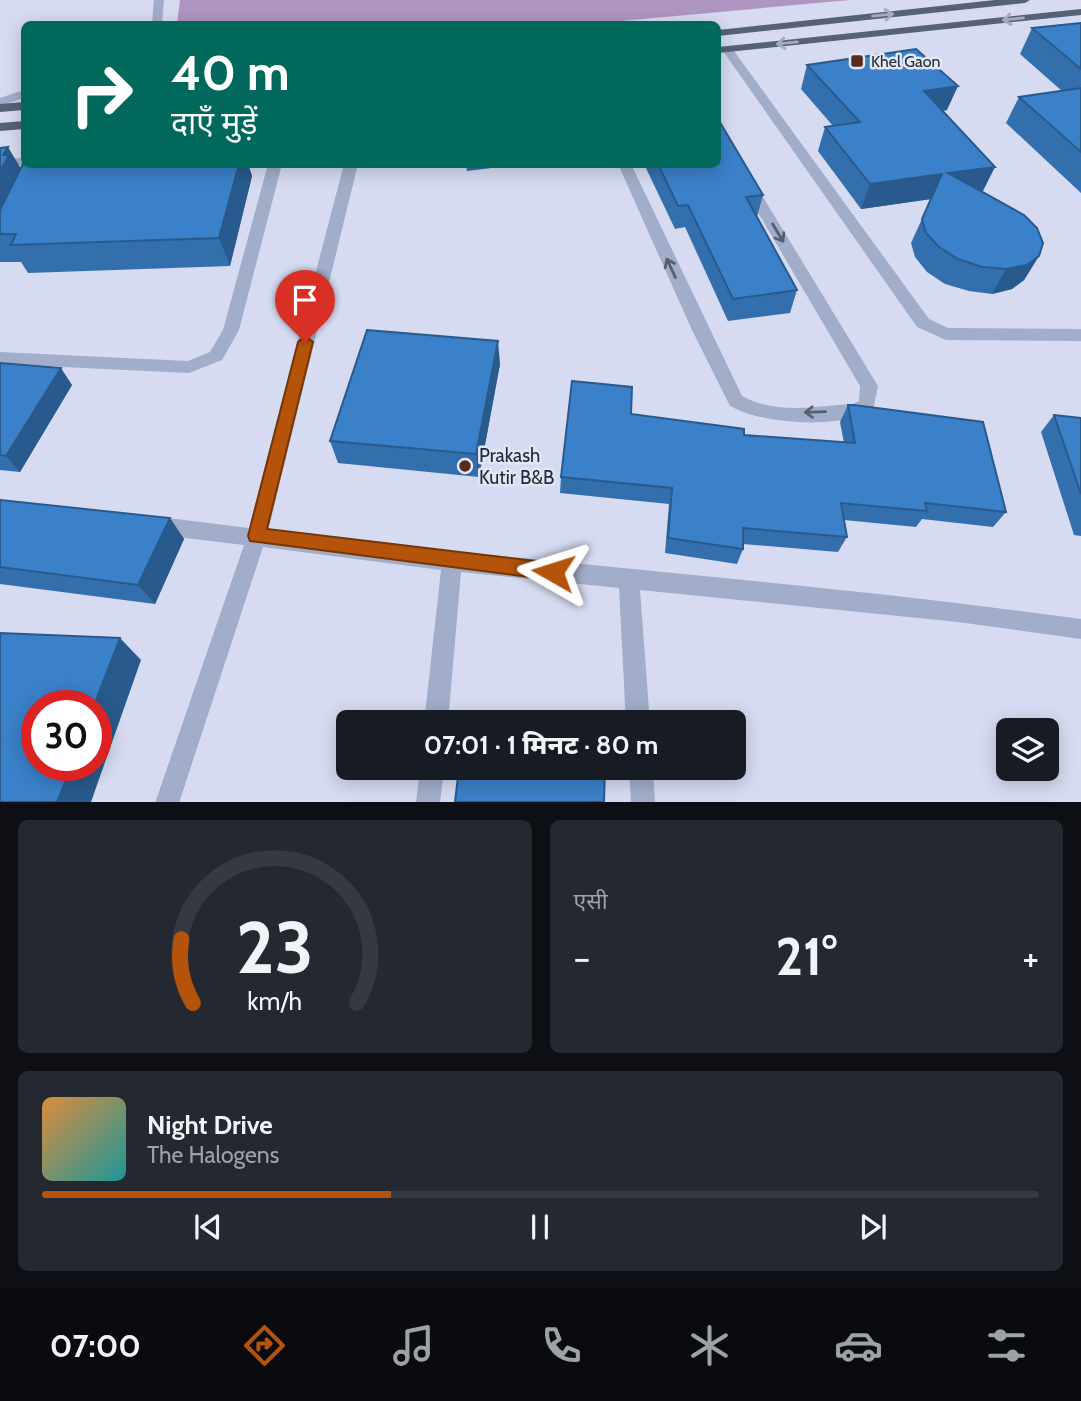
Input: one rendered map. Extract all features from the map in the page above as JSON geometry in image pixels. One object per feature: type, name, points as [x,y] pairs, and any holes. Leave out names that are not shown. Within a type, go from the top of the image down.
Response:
[{"type":"main road","points":[[721,33],[1025,0]]},
{"type":"main road","points":[[722,49],[1081,12]]},
{"type":"main road","points":[[0,108],[21,106]]},
{"type":"main road","points":[[0,127],[21,125]]},
{"type":"street","points":[[157,21],[159,0]]},
{"type":"street","points":[[722,49],[923,323],[946,334],[1081,335]]},
{"type":"street","points":[[0,102],[21,95]]},
{"type":"street","points":[[0,163],[21,162]]},
{"type":"street","points":[[626,168],[699,330],[736,401],[763,414],[856,411],[867,405],[869,386],[738,167]]},
{"type":"street","points":[[0,358],[189,367],[216,356],[230,330],[274,168]]},
{"type":"street","points":[[167,802],[257,536],[350,168]]},
{"type":"street","points":[[130,523],[257,536],[452,562],[958,612],[1081,629]]},
{"type":"street","points":[[437,710],[452,562]]},
{"type":"street","points":[[629,579],[637,710]]},
{"type":"street","points":[[428,802],[431,780]]},
{"type":"street","points":[[642,780],[643,802]]},
{"type":"shaded area","points":[[180,0],[850,0],[621,21],[177,21]]},
{"type":"building","points":[[1081,23],[1081,69],[1032,28]]},
{"type":"building","points":[[916,49],[958,86],[924,91],[995,167],[948,173],[1024,215],[1037,228],[1043,243],[1039,256],[1027,265],[1006,269],[982,267],[958,259],[939,247],[926,233],[922,219],[942,174],[870,184],[825,127],[860,122],[807,65]]},
{"type":"building","points":[[1081,88],[1081,152],[1019,97]]},
{"type":"building","points":[[721,124],[763,195],[746,197],[797,290],[733,299],[688,205],[678,206],[660,168],[721,168]]},
{"type":"building","points":[[8,147],[3,155],[9,155],[0,171],[0,148]]},
{"type":"building","points":[[21,168],[238,168],[219,238],[11,245],[16,234],[0,234],[0,210]]},
{"type":"building","points":[[367,330],[498,341],[476,454],[330,441]]},
{"type":"building","points":[[0,363],[61,368],[6,456],[0,455]]},
{"type":"building","points":[[572,381],[632,387],[631,414],[744,429],[744,435],[855,443],[848,405],[983,422],[1006,512],[925,503],[927,511],[841,503],[847,537],[743,528],[743,549],[668,538],[672,488],[561,477]]},
{"type":"building","points":[[1054,415],[1081,418],[1081,494]]},
{"type":"building","points":[[0,500],[170,518],[138,585],[0,567]]},
{"type":"building","points":[[0,633],[120,638],[100,690],[21,690],[21,781],[66,781],[57,802],[0,802]]},
{"type":"building","points":[[458,780],[605,780],[604,802],[455,802]]},
{"type":"place","name":"Khel Gaon","points":[[857,61]]},
{"type":"place","name":"Prakash Kutir B&B","points":[[465,466]]},
{"type":"route","points":[[305,342],[257,536],[452,562],[553,572]]}]
